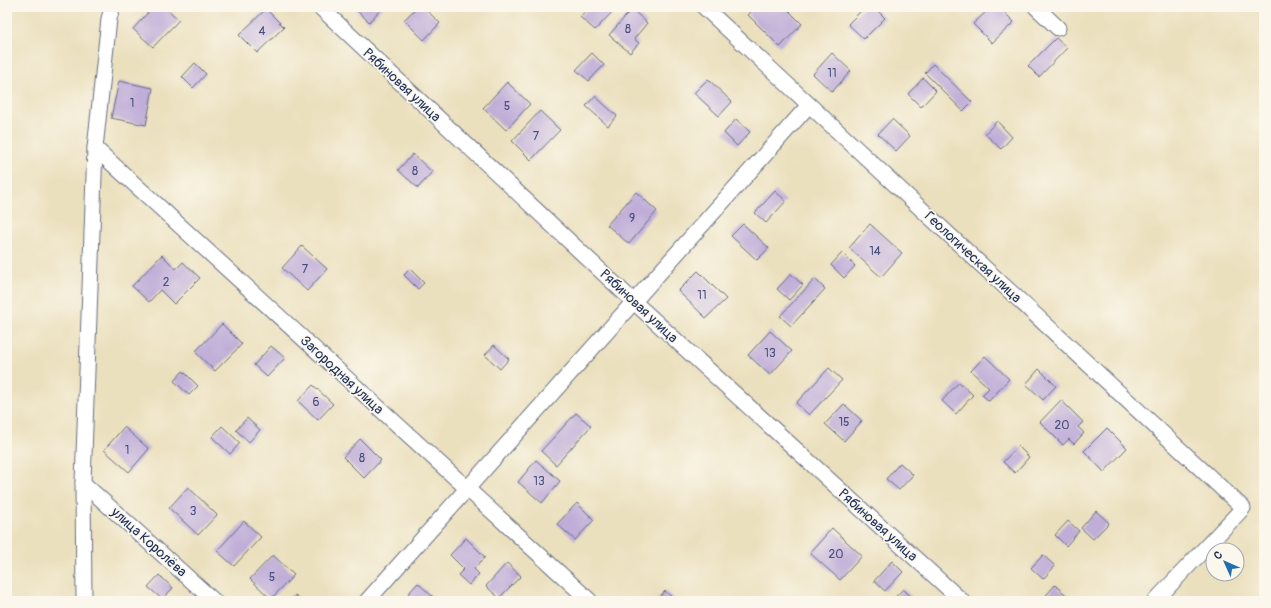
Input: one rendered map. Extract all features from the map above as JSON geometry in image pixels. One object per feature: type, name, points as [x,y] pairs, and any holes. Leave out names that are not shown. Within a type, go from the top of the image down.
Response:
[{"type":"street","points":[[84,601],[83,483],[95,148],[109,19],[112,7]]},
{"type":"street","name":"Рябиновая улица","points":[[320,7],[634,302],[962,601]]},
{"type":"street","name":"Геологическая улица","points":[[704,7],[1243,508],[1156,601]]},
{"type":"street","points":[[1036,7],[1058,28]]},
{"type":"street","points":[[367,601],[809,104]]},
{"type":"street","name":"Загородная улица","points":[[95,148],[590,601]]},
{"type":"street","name":"улица Королёва","points":[[83,483],[214,601]]},
{"type":"building","points":[[153,7],[165,7],[179,20],[153,47],[133,29]]},
{"type":"building","points":[[353,7],[383,7],[369,22]]},
{"type":"building","points":[[417,7],[423,7],[440,23],[424,40],[404,20]]},
{"type":"building","points":[[589,7],[617,7],[595,30],[580,17]]},
{"type":"building","points":[[755,7],[785,7],[802,24],[780,47],[748,15]]},
{"type":"building","points":[[865,7],[874,7],[885,18],[864,39],[848,24]]},
{"type":"building","points":[[991,7],[999,7],[1014,22],[992,43],[973,24]]},
{"type":"building","points":[[266,9],[284,27],[257,53],[239,35]]},
{"type":"building","points":[[632,9],[647,23],[634,39],[639,43],[630,53],[609,35]]},
{"type":"building","points":[[1056,38],[1067,48],[1039,77],[1028,66]]},
{"type":"building","points":[[592,53],[604,65],[589,81],[576,70]]},
{"type":"building","points":[[832,53],[851,71],[832,92],[813,74]]},
{"type":"building","points":[[195,63],[206,74],[193,88],[182,77]]},
{"type":"building","points":[[933,64],[972,102],[963,111],[925,73]]},
{"type":"building","points":[[923,78],[936,91],[921,107],[908,94]]},
{"type":"building","points":[[708,79],[732,102],[719,116],[694,93]]},
{"type":"building","points":[[119,81],[153,88],[146,125],[111,118]]},
{"type":"building","points":[[507,82],[530,104],[506,130],[483,108]]},
{"type":"building","points":[[595,96],[617,116],[608,126],[586,106]]},
{"type":"building","points":[[540,111],[560,130],[531,160],[512,141]]},
{"type":"building","points":[[736,119],[750,132],[737,146],[724,133]]},
{"type":"building","points":[[892,119],[910,136],[896,151],[878,134]]},
{"type":"building","points":[[997,121],[1012,137],[1001,149],[985,134]]},
{"type":"building","points":[[413,154],[432,172],[418,188],[398,170]]},
{"type":"building","points":[[775,191],[786,201],[766,223],[755,213]]},
{"type":"building","points":[[636,192],[657,211],[629,244],[607,225]]},
{"type":"building","points":[[743,224],[769,248],[757,260],[731,236]]},
{"type":"building","points":[[870,224],[902,253],[881,277],[849,248]]},
{"type":"building","points":[[302,246],[327,269],[307,291],[282,268]]},
{"type":"building","points":[[842,253],[855,266],[844,278],[831,265]]},
{"type":"building","points":[[162,255],[176,269],[183,262],[200,278],[174,304],[160,290],[149,302],[132,286]]},
{"type":"building","points":[[410,269],[424,283],[418,289],[404,275]]},
{"type":"building","points":[[698,271],[726,299],[706,318],[678,291]]},
{"type":"building","points":[[791,274],[803,285],[789,300],[777,289]]},
{"type":"building","points":[[815,279],[825,289],[791,326],[780,316]]},
{"type":"building","points":[[222,324],[242,344],[215,371],[195,352]]},
{"type":"building","points":[[770,331],[792,351],[770,375],[748,355]]},
{"type":"building","points":[[494,345],[509,359],[500,369],[485,355]]},
{"type":"building","points":[[271,346],[285,358],[267,377],[254,365]]},
{"type":"building","points":[[985,356],[1009,379],[989,401],[982,395],[989,388],[971,371]]},
{"type":"building","points":[[829,368],[842,380],[809,415],[796,403]]},
{"type":"building","points":[[1039,369],[1056,386],[1043,400],[1026,384]]},
{"type":"building","points":[[183,371],[198,386],[189,395],[174,381]]},
{"type":"building","points":[[959,382],[973,395],[956,414],[942,401]]},
{"type":"building","points":[[313,385],[333,404],[318,420],[298,401]]},
{"type":"building","points":[[1061,400],[1083,422],[1078,427],[1084,433],[1074,444],[1069,439],[1063,445],[1040,422]]},
{"type":"building","points":[[844,404],[862,421],[844,441],[825,424]]},
{"type":"building","points":[[576,413],[591,426],[556,465],[541,451]]},
{"type":"building","points":[[247,418],[260,430],[249,442],[236,430]]},
{"type":"building","points":[[222,426],[240,443],[230,454],[212,437]]},
{"type":"building","points":[[124,427],[149,449],[129,472],[104,450]]},
{"type":"building","points":[[1107,428],[1127,448],[1104,472],[1084,451]]},
{"type":"building","points":[[360,439],[381,460],[364,478],[343,457]]},
{"type":"building","points":[[1018,446],[1029,457],[1015,473],[1003,462]]},
{"type":"building","points":[[536,460],[560,481],[542,503],[518,482]]},
{"type":"building","points":[[900,463],[913,475],[899,490],[886,479]]},
{"type":"building","points":[[188,487],[217,515],[198,535],[169,508]]},
{"type":"building","points":[[577,503],[594,520],[575,540],[557,524]]},
{"type":"building","points":[[1096,511],[1109,523],[1093,539],[1081,528]]},
{"type":"building","points":[[244,521],[261,537],[234,566],[217,551]]},
{"type":"building","points":[[1068,521],[1079,531],[1066,546],[1055,535]]},
{"type":"building","points":[[832,528],[862,556],[840,580],[810,553]]},
{"type":"building","points":[[466,538],[485,557],[474,569],[479,574],[469,585],[458,575],[464,569],[450,555]]},
{"type":"building","points":[[273,555],[294,575],[271,599],[250,579]]},
{"type":"building","points":[[1043,555],[1055,566],[1043,579],[1031,568]]},
{"type":"building","points":[[892,561],[903,572],[885,591],[874,581]]},
{"type":"building","points":[[507,563],[521,576],[499,598],[486,586]]},
{"type":"building","points":[[159,575],[173,588],[162,599],[148,587]]},
{"type":"building","points":[[418,583],[434,598],[431,601],[415,601],[408,594]]},
{"type":"building","points":[[1055,585],[1073,601],[1041,601]]},
{"type":"building","points":[[903,589],[916,601],[892,601]]},
{"type":"building","points":[[665,591],[676,601],[656,601]]},
{"type":"building","points":[[295,595],[302,601],[290,601]]}]
